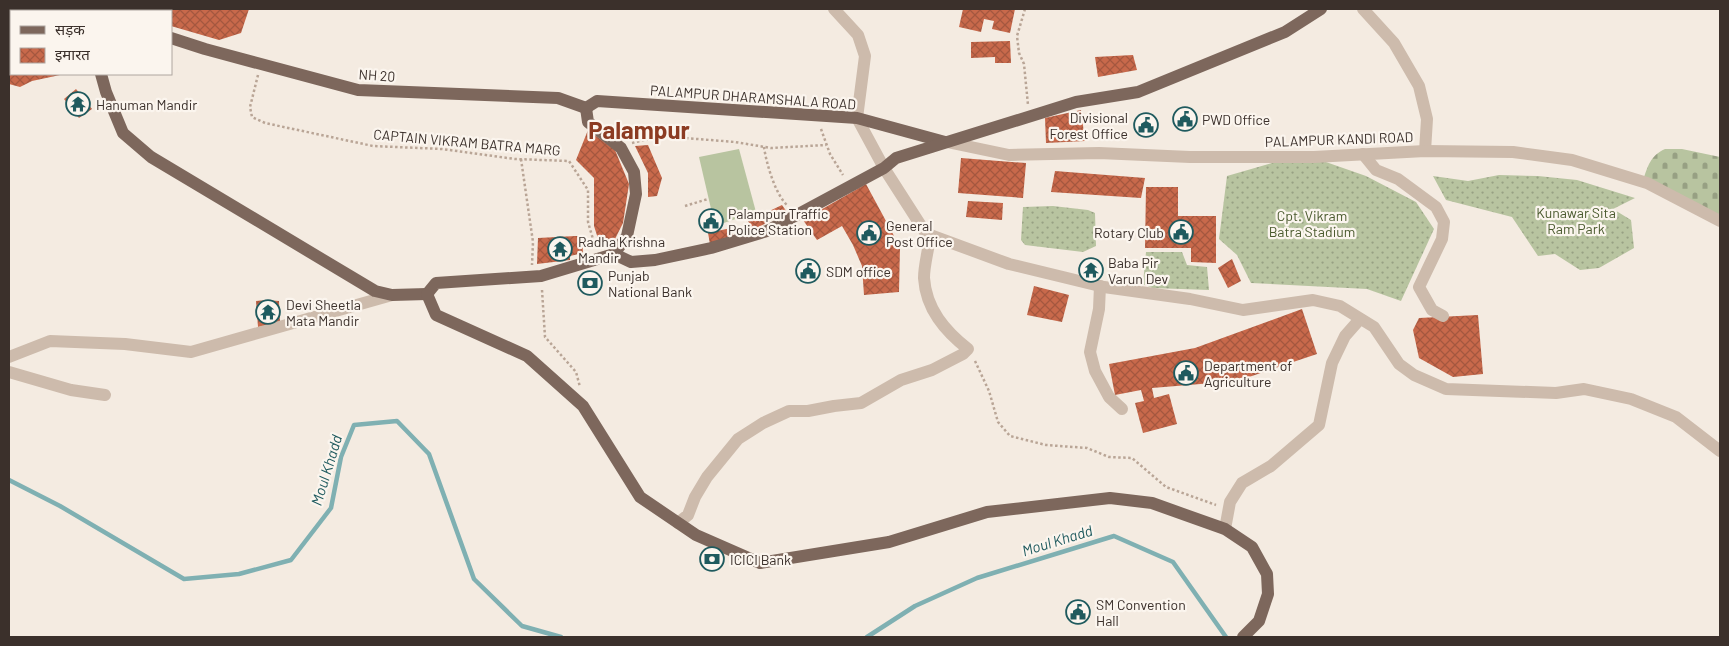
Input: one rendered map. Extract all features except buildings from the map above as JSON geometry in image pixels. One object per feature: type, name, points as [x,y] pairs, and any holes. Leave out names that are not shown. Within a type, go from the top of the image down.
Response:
[{"type":"main road","points":[[614,254],[631,262],[664,258],[711,248],[767,232],[884,168],[896,158],[1076,102],[1138,92],[1285,32],[1321,9]]},
{"type":"main road","name":"NH 20","points":[[172,38],[358,90],[558,98],[586,108]]},
{"type":"main road","points":[[100,75],[123,133],[151,157],[360,283],[375,291],[392,295],[427,294],[436,283],[536,276],[614,254],[627,236],[636,194],[634,172],[621,148],[588,122],[586,108]]},
{"type":"main road","name":"PALAMPUR DHARAMSHALA ROAD","points":[[586,108],[597,101],[857,118],[946,142]]},
{"type":"main road","points":[[427,294],[436,315],[527,356],[583,406],[640,497],[696,535],[760,563],[889,542],[987,512],[1110,498],[1152,503],[1225,529],[1252,547],[1267,574],[1268,594],[1259,620],[1245,636]]},
{"type":"street","points":[[834,9],[858,35],[865,56],[857,118],[884,168],[925,232],[930,235],[1009,264],[1100,286],[1190,299],[1243,310],[1313,300],[1340,306],[1374,327],[1400,364],[1414,375],[1446,389],[1556,393],[1584,389],[1593,391],[1631,400],[1676,417],[1720,451]]},
{"type":"street","points":[[1363,9],[1394,43],[1418,86],[1427,119],[1425,152]]},
{"type":"street","name":"PALAMPUR KANDI ROAD","points":[[946,142],[1009,155],[1099,153],[1209,157],[1514,152],[1572,160],[1647,184],[1720,220]]},
{"type":"street","points":[[1363,154],[1376,170],[1398,179],[1436,207],[1444,222],[1442,240],[1419,287],[1432,310],[1443,316]]},
{"type":"street","points":[[678,522],[688,515],[695,497],[707,477],[738,439],[763,423],[788,411],[808,412],[834,406],[861,403],[901,380],[932,370],[963,354],[968,349],[949,334],[930,307],[924,279],[930,235]]},
{"type":"street","points":[[1100,286],[1099,309],[1090,352],[1094,371],[1109,397],[1122,409]]},
{"type":"street","points":[[9,357],[50,341],[124,344],[191,352],[392,295]]},
{"type":"street","points":[[1225,529],[1228,509],[1242,483],[1271,466],[1312,434],[1319,425],[1332,363],[1346,336],[1360,319]]},
{"type":"street","points":[[9,372],[71,390],[105,395]]},
{"type":"path","points":[[1025,9],[1018,36],[1019,53],[1024,64],[1029,116]]},
{"type":"path","name":"CAPTAIN VIKRAM BATRA MARG","points":[[262,70],[250,107],[252,117],[265,122],[373,146],[442,149],[521,159],[569,162],[588,190],[588,222],[596,252]]},
{"type":"path","points":[[820,121],[822,136],[844,176]]},
{"type":"path","points":[[632,143],[660,136],[764,147],[786,148],[826,145]]},
{"type":"path","points":[[764,147],[765,159],[784,202],[799,214]]},
{"type":"path","points":[[521,159],[545,337],[576,372],[580,382],[583,406]]},
{"type":"path","points":[[685,206],[708,199]]},
{"type":"path","points":[[968,349],[989,391],[998,422],[1010,436],[1046,445],[1087,448],[1109,457],[1132,458],[1171,490],[1228,509]]},
{"type":"green space","points":[[739,149],[756,212],[715,226],[699,157]]},
{"type":"green space","points":[[1665,149],[1682,149],[1720,157],[1720,220],[1643,180],[1653,158]]},
{"type":"green space","name":"Cpt. Vikram Batra Stadium","points":[[1323,161],[1366,176],[1416,202],[1434,229],[1401,301],[1367,289],[1251,283],[1237,255],[1219,239],[1227,176],[1275,162]]},
{"type":"green space","name":"Kunawar Sita Ram Park","points":[[1499,175],[1577,180],[1635,198],[1613,209],[1631,220],[1634,248],[1599,268],[1580,270],[1555,254],[1538,256],[1512,217],[1446,200],[1433,176],[1468,181]]},
{"type":"green space","points":[[1053,206],[1088,210],[1095,213],[1096,246],[1083,252],[1025,245],[1021,240],[1023,207]]},
{"type":"green space","points":[[1146,252],[1182,252],[1187,265],[1207,267],[1209,290],[1152,288],[1143,284]]},
{"type":"waterway","name":"Moul Khadd","points":[[9,480],[60,506],[184,579],[239,574],[291,560],[331,508],[341,457],[354,425],[397,421],[429,454],[474,579],[522,626],[561,637]]},
{"type":"waterway","name":"Moul Khadd","points":[[867,637],[915,606],[977,578],[1114,536],[1173,562],[1226,637]]},
{"type":"place","name":"Hanuman Mandir","points":[[78,104]]},
{"type":"place","name":"PWD Office","points":[[1185,119]]},
{"type":"place","name":"Divisional Forest Office","points":[[1146,125]]},
{"type":"place","name":"Palampur Traffic Police Station","points":[[711,221]]},
{"type":"place","name":"Rotary Club","points":[[1181,232]]},
{"type":"place","name":"General Post Office","points":[[869,233]]},
{"type":"place","name":"Radha Krishna Mandir","points":[[560,249]]},
{"type":"place","name":"Baba Pir Varun Dev","points":[[1091,270]]},
{"type":"place","name":"SDM office","points":[[808,271]]},
{"type":"place","name":"Punjab National Bank","points":[[590,283]]},
{"type":"place","name":"Devi Sheetla Mata Mandir","points":[[268,312]]},
{"type":"place","name":"Department of Agriculture","points":[[1186,373]]},
{"type":"place","name":"ICICI Bank","points":[[712,559]]},
{"type":"place","name":"SM Convention Hall","points":[[1078,612]]},
{"type":"district","name":"Palampur","points":[[639,129]]}]
